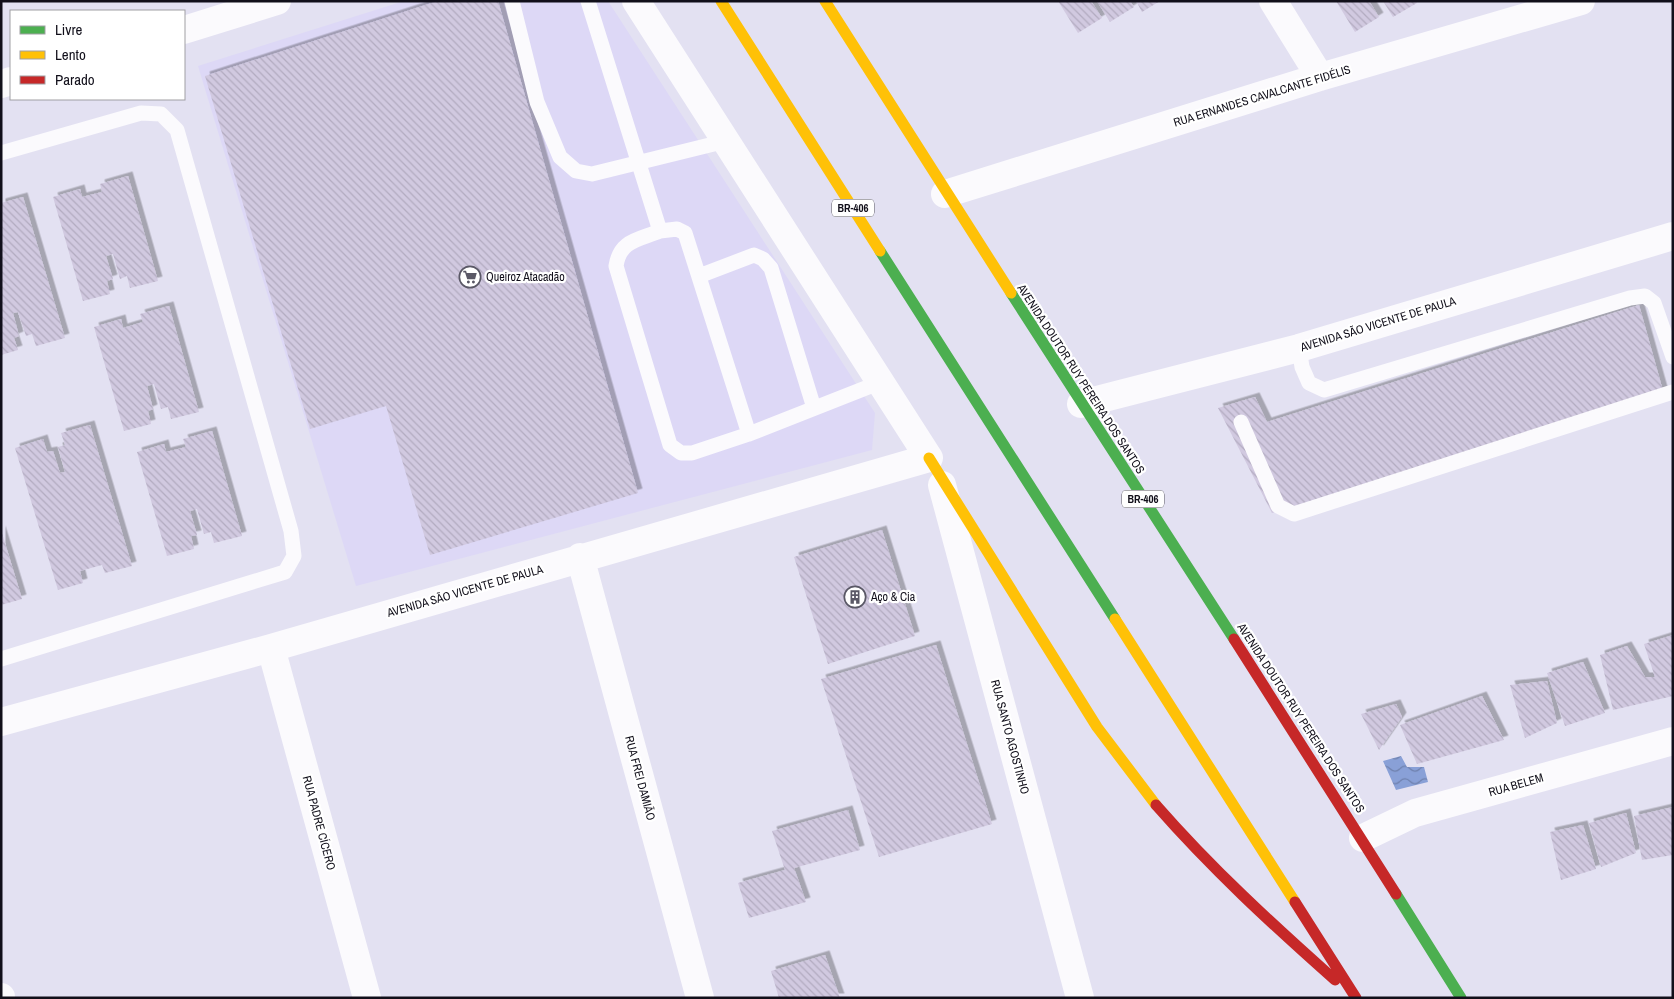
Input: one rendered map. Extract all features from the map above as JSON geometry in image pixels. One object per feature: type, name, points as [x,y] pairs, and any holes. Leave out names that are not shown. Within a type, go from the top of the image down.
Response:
[{"type":"highway","name":"BR-406","points":[[721,1],[1356,998]]},
{"type":"highway","name":"AVENIDA DOUTOR RUY PEREIRA DOS SANTOS","points":[[824,1],[1081,404],[1363,838],[1461,998]]},
{"type":"highway","points":[[934,467],[1097,726],[1142,789],[1197,852],[1247,902],[1356,998]]},
{"type":"street","name":"RUA SANTO AGOSTINHO","points":[[636,1],[934,467],[1080,998]]},
{"type":"street","points":[[1274,1],[1320,77]]},
{"type":"street","name":"RUA ERNANDES CAVALCANTE FIDÉLIS","points":[[946,194],[1320,77],[1581,1]]},
{"type":"street","points":[[185,30],[268,5]]},
{"type":"street","name":"AVENIDA SÃO VICENTE DE PAULA","points":[[1081,404],[1299,348],[1673,236]]},
{"type":"street","name":"AVENIDA SÃO VICENTE DE PAULA","points":[[1,722],[271,648],[580,557],[934,467]]},
{"type":"street","name":"RUA FREI DAMIÃO","points":[[580,557],[700,998]]},
{"type":"street","name":"RUA PADRE CÍCERO","points":[[271,648],[367,998]]},
{"type":"street","name":"RUA BELEM","points":[[1363,838],[1414,813],[1673,740]]},
{"type":"lane","points":[[512,1],[536,102],[560,157],[576,171],[592,174],[726,141]]},
{"type":"lane","points":[[588,1],[660,231]]},
{"type":"lane","points":[[1,153],[141,113],[161,114],[177,130],[291,531],[294,556],[285,572],[1,659]]},
{"type":"lane","points":[[748,434],[685,233],[677,229],[660,231],[625,245],[618,254],[616,266],[670,445],[681,453],[692,452],[748,434],[881,382]]},
{"type":"lane","points":[[699,276],[754,255],[763,259],[772,268],[814,408]]},
{"type":"lane","points":[[1299,348],[1302,367],[1309,383],[1324,390],[1630,298],[1644,296],[1654,303],[1673,357]]},
{"type":"lane","points":[[1242,422],[1278,506],[1294,514],[1673,392]]},
{"type":"shaded area","points":[[404,1],[608,1],[875,413],[872,450],[356,586],[198,66]]},
{"type":"water","points":[[1401,756],[1407,767],[1424,767],[1428,782],[1396,790],[1383,761]]},
{"type":"building","points":[[438,1],[498,1],[638,493],[430,555],[386,406],[310,429],[205,76]]},
{"type":"building","points":[[1058,1],[1091,1],[1102,18],[1078,33]]},
{"type":"building","points":[[1097,1],[1130,1],[1134,7],[1110,22]]},
{"type":"building","points":[[1136,1],[1160,1],[1142,12]]},
{"type":"building","points":[[1336,1],[1369,1],[1379,17],[1355,32]]},
{"type":"building","points":[[1383,1],[1416,1],[1417,3],[1393,17]]},
{"type":"building","points":[[128,176],[158,281],[130,288],[127,276],[120,279],[113,254],[106,256],[113,279],[107,281],[110,294],[83,301],[53,197],[80,189],[82,197],[102,192],[100,184]]},
{"type":"building","points":[[23,197],[65,338],[36,346],[32,334],[26,336],[18,312],[13,313],[19,336],[14,338],[18,350],[1,355],[1,203]]},
{"type":"building","points":[[1639,305],[1663,391],[1272,513],[1218,408],[1255,397],[1267,422]]},
{"type":"building","points":[[169,306],[199,412],[171,419],[168,407],[161,409],[154,384],[147,386],[153,409],[148,411],[151,424],[124,431],[94,327],[121,319],[123,328],[143,322],[140,314]]},
{"type":"building","points":[[90,425],[132,566],[105,573],[102,565],[80,571],[83,583],[58,590],[15,448],[43,439],[47,452],[53,451],[60,473],[65,472],[58,447],[65,445],[61,433]]},
{"type":"building","points":[[212,431],[242,536],[214,543],[211,532],[204,534],[197,509],[190,511],[197,535],[191,536],[194,549],[167,556],[137,452],[164,444],[166,452],[186,447],[183,439]]},
{"type":"building","points":[[1,530],[22,599],[1,605]]},
{"type":"building","name":"Aço & Cia","points":[[882,530],[915,636],[828,664],[794,557]]},
{"type":"building","points":[[1673,635],[1673,696],[1613,710],[1600,655],[1627,646],[1645,677],[1655,677],[1644,644]]},
{"type":"building","points":[[936,645],[992,824],[879,857],[821,679]]},
{"type":"building","points":[[1583,662],[1605,713],[1565,726],[1547,673]]},
{"type":"building","points":[[1547,681],[1557,723],[1525,738],[1510,685]]},
{"type":"building","points":[[1482,696],[1504,740],[1417,764],[1400,725]]},
{"type":"building","points":[[1396,704],[1402,717],[1379,750],[1361,714]]},
{"type":"building","points":[[1673,807],[1673,855],[1642,860],[1634,816]]},
{"type":"building","points":[[848,810],[860,850],[794,868],[806,902],[749,918],[738,883],[785,870],[772,831]]},
{"type":"building","points":[[1626,813],[1636,853],[1601,867],[1589,823]]},
{"type":"building","points":[[1583,825],[1596,869],[1561,880],[1550,832]]},
{"type":"building","points":[[825,955],[840,998],[779,998],[771,971]]},
{"type":"traffic: fast","points":[[880,251],[1115,619]]},
{"type":"traffic: fast","points":[[1011,293],[1234,639]]},
{"type":"traffic: fast","points":[[1396,894],[1461,998]]},
{"type":"traffic: slow","points":[[721,1],[880,251]]},
{"type":"traffic: slow","points":[[825,1],[1011,293]]},
{"type":"traffic: slow","points":[[929,458],[1097,727],[1156,805]]},
{"type":"traffic: slow","points":[[1115,619],[1295,902]]},
{"type":"traffic: jam","points":[[1234,639],[1396,894]]},
{"type":"traffic: jam","points":[[1156,805],[1243,896],[1335,980]]},
{"type":"traffic: jam","points":[[1295,902],[1356,998]]},
{"type":"place","name":"Queiroz Atacadão","points":[[470,277]]},
{"type":"place","name":"Aço & Cia","points":[[855,597]]}]
